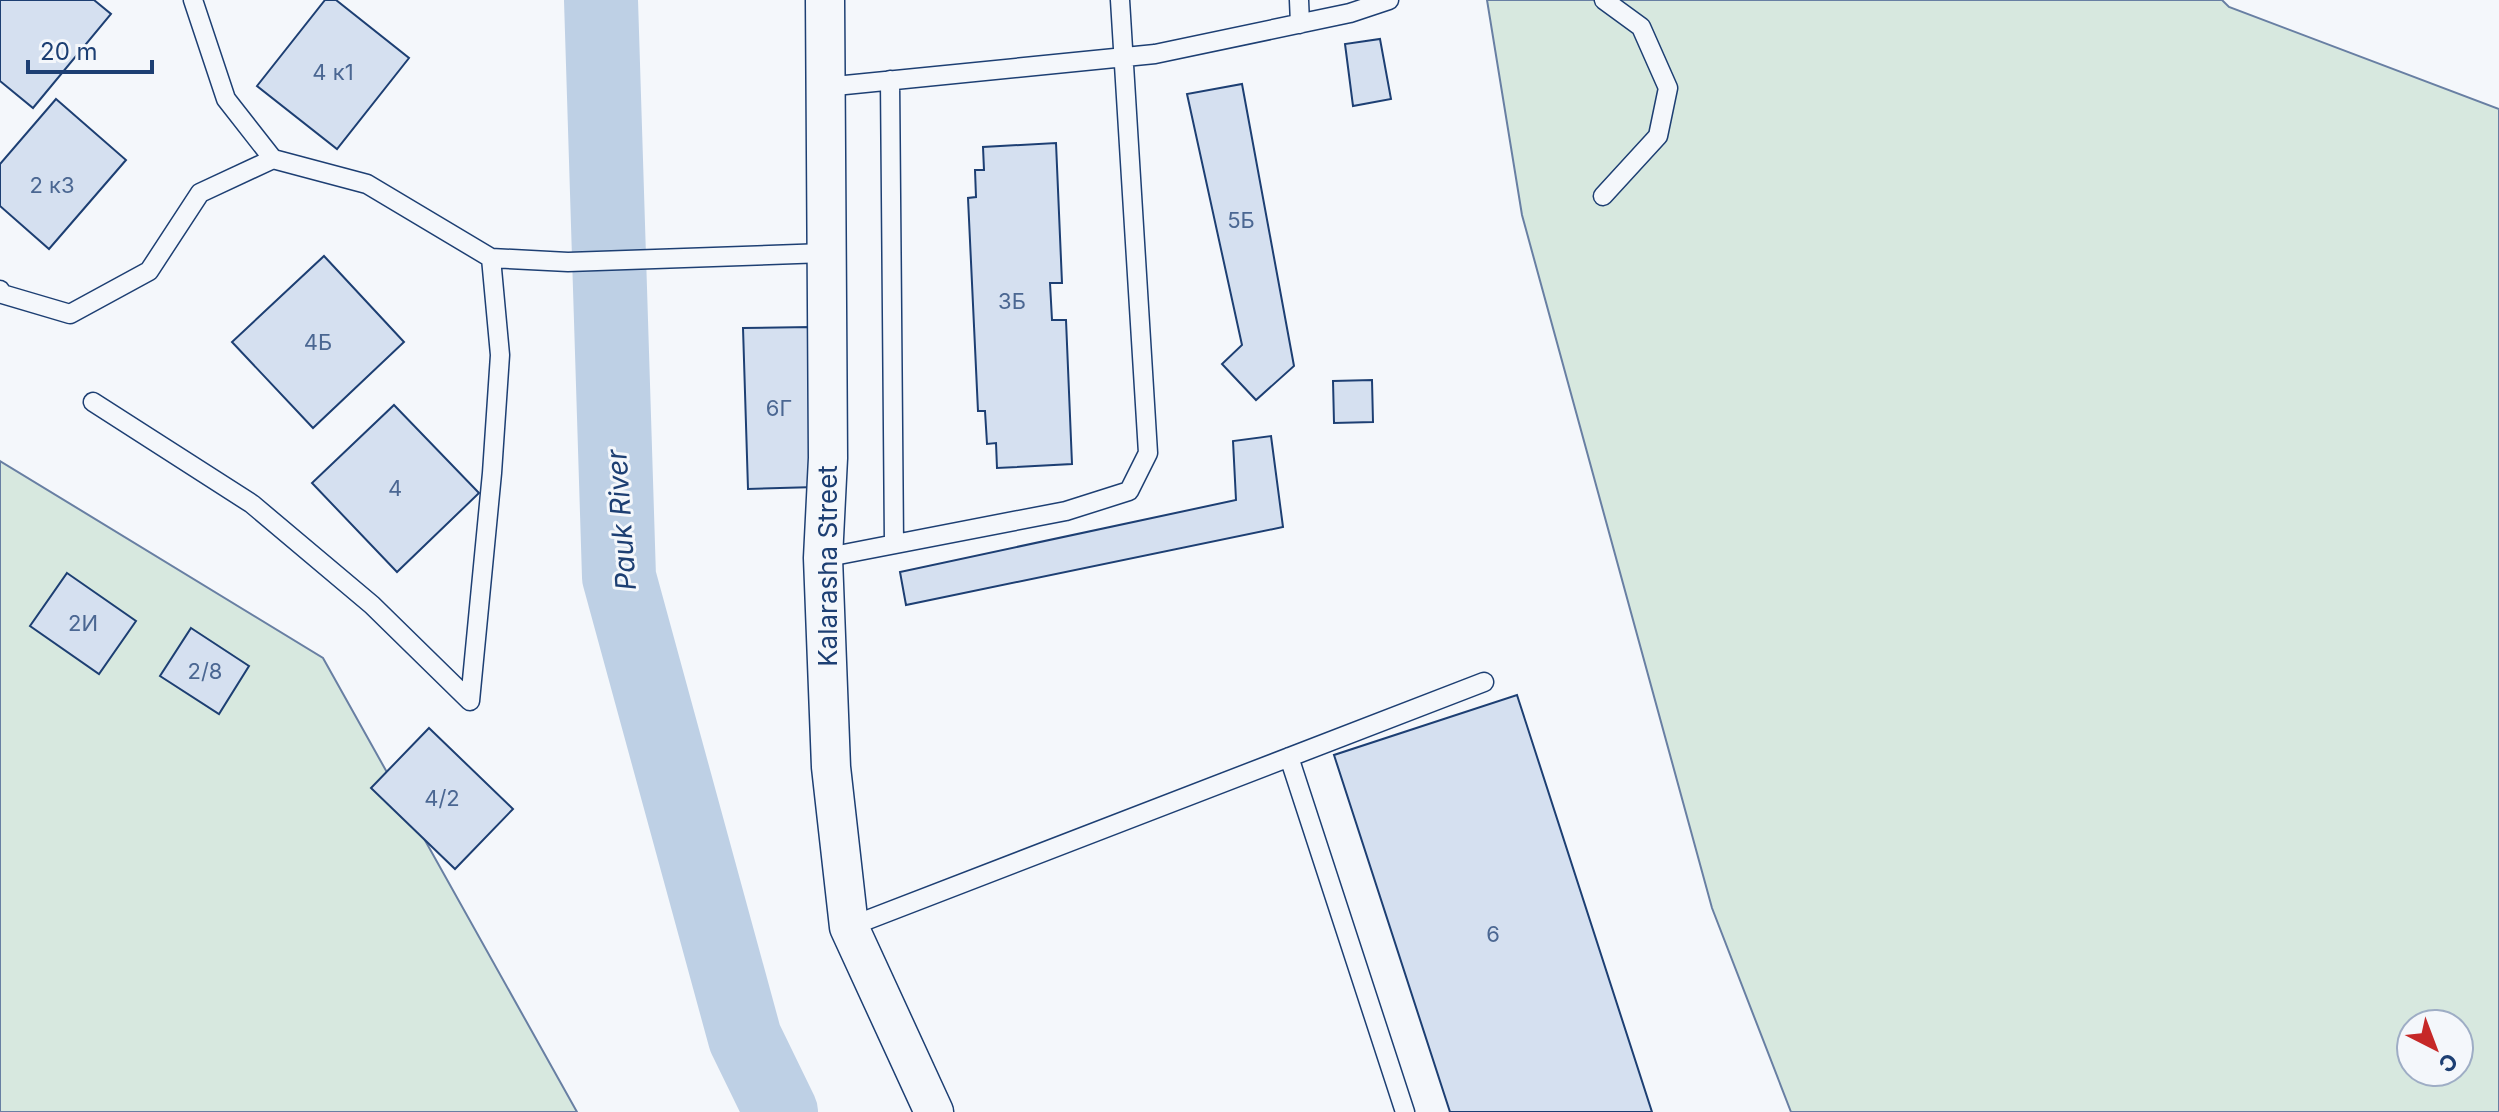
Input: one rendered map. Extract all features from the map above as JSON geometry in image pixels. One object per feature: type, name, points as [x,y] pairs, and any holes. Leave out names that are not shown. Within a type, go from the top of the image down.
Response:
[{"type":"street","name":"Kalarasha Street","points":[[825,0],[828,458],[823,558],[831,767],[849,927],[934,1112]]},
{"type":"lane","points":[[193,0],[226,99],[273,159],[367,184],[491,258],[568,262],[825,253]]},
{"type":"lane","points":[[823,558],[1066,511],[1129,491],[1148,453],[1120,0]]},
{"type":"lane","points":[[1299,0],[1300,24]]},
{"type":"lane","points":[[825,87],[1155,54],[1350,13],[1389,0]]},
{"type":"lane","points":[[1603,196],[1658,136],[1668,88],[1641,27],[1604,0]]},
{"type":"lane","points":[[890,80],[894,544]]},
{"type":"lane","points":[[0,290],[2,294],[70,314],[149,271],[200,193],[273,159]]},
{"type":"lane","points":[[93,402],[252,504],[372,605],[470,701],[500,355],[491,258]]},
{"type":"lane","points":[[849,927],[1484,682]]},
{"type":"lane","points":[[1289,757],[1405,1112]]},
{"type":"shaded area","points":[[1487,0],[2222,0],[2229,7],[2499,109],[2499,1112],[1791,1112],[1712,908],[1522,215]]},
{"type":"shaded area","points":[[0,461],[323,658],[577,1112],[0,1112]]},
{"type":"building","points":[[0,0],[94,0],[111,14],[33,108],[0,81]]},
{"type":"building","points":[[325,0],[336,0],[409,58],[337,149],[257,86]]},
{"type":"building","points":[[1380,39],[1391,99],[1353,106],[1345,44]]},
{"type":"building","points":[[1242,84],[1294,366],[1256,400],[1222,364],[1242,345],[1187,94]]},
{"type":"building","points":[[56,99],[126,160],[49,249],[0,206],[0,164]]},
{"type":"building","points":[[1056,143],[1062,283],[1050,283],[1052,320],[1066,320],[1072,464],[997,468],[996,443],[987,444],[985,411],[978,411],[968,198],[976,197],[975,170],[984,170],[983,147]]},
{"type":"building","points":[[324,256],[404,342],[313,428],[232,342]]},
{"type":"building","points":[[811,327],[816,487],[748,489],[743,328]]},
{"type":"building","points":[[1372,380],[1373,422],[1334,423],[1333,381]]},
{"type":"building","points":[[394,405],[479,493],[397,572],[312,483]]},
{"type":"building","points":[[1271,436],[1283,527],[906,605],[900,572],[1236,500],[1233,441]]},
{"type":"building","points":[[67,573],[136,621],[99,674],[30,626]]},
{"type":"building","points":[[191,628],[249,666],[219,714],[160,676]]},
{"type":"building","points":[[1517,695],[1652,1112],[1450,1112],[1334,755]]},
{"type":"building","points":[[429,728],[513,809],[455,869],[371,788]]},
{"type":"waterway","name":"Pauk River","points":[[601,0],[619,577],[745,1038],[781,1112]]}]
